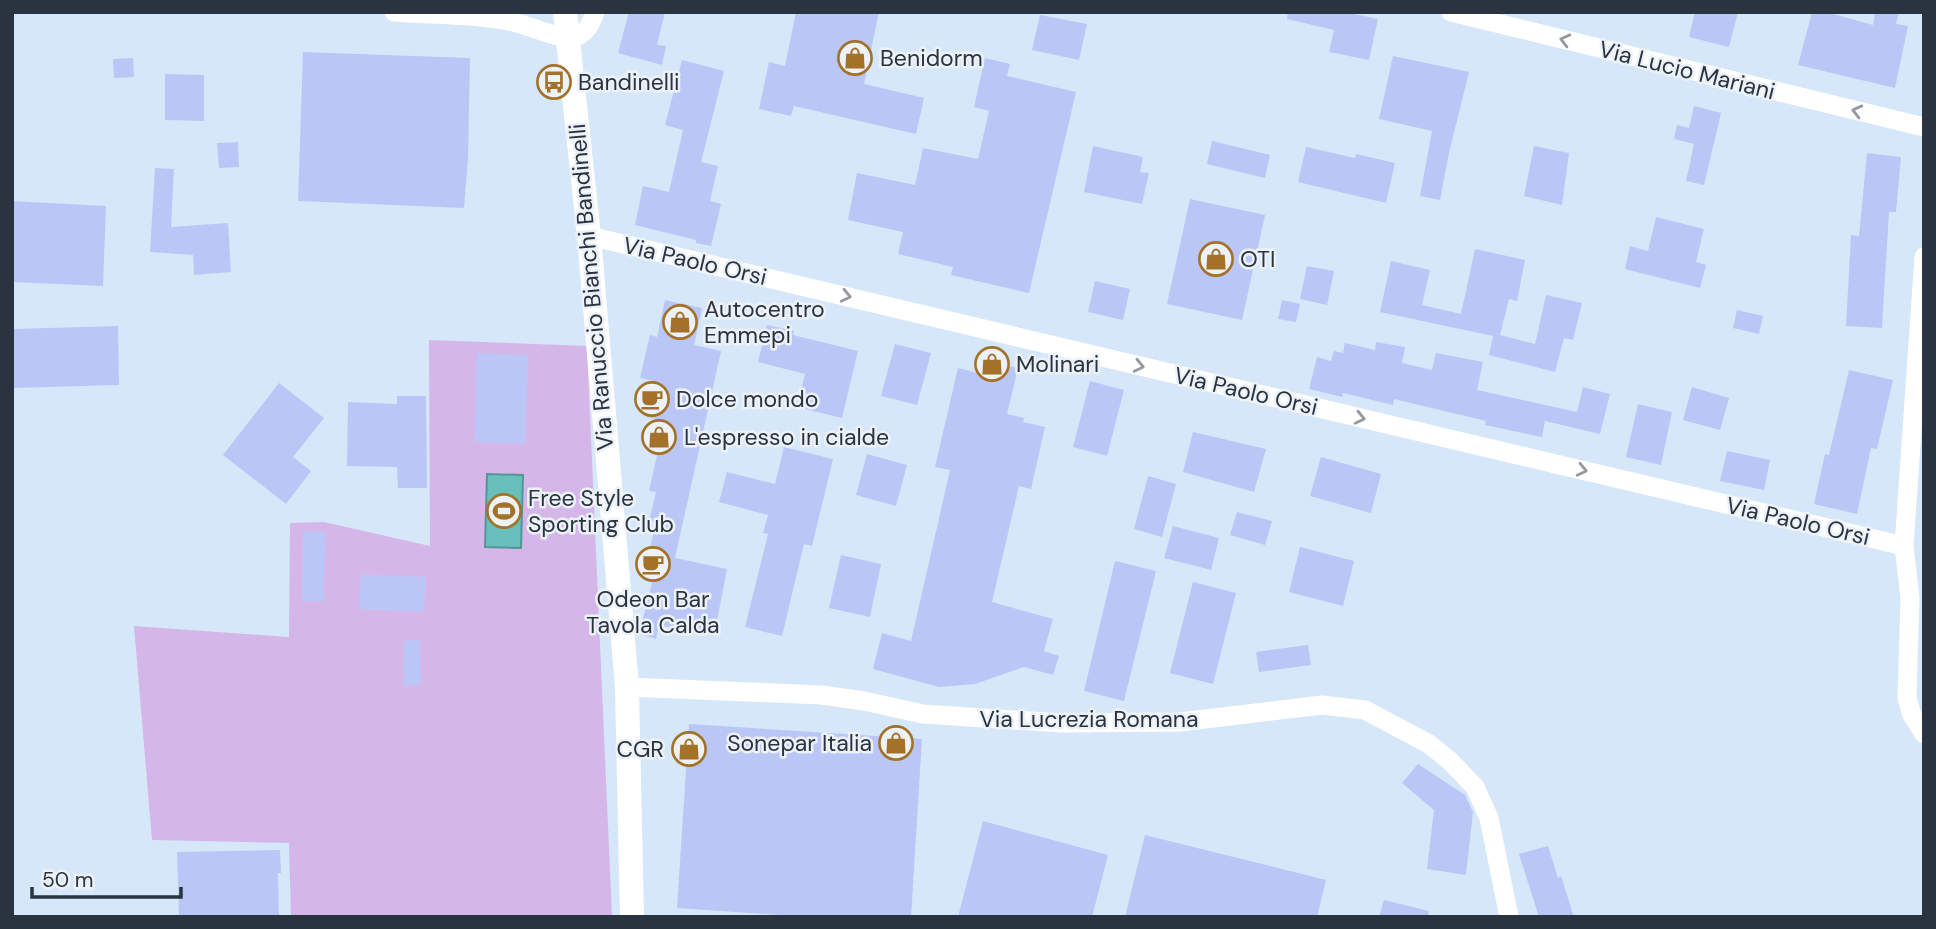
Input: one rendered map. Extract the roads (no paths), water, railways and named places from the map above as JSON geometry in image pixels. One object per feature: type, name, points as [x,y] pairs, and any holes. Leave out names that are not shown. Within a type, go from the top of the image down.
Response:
[{"type":"street","points":[[394,12],[498,19],[567,38],[584,33],[590,27],[595,12]]},
{"type":"street","name":"Via Ranuccio Bianchi Bandinelli","points":[[565,12],[589,236],[627,687],[632,917]]},
{"type":"street","name":"Via Lucio Mariani","points":[[1451,12],[1924,127]]},
{"type":"street","name":"Via Paolo Orsi","points":[[589,236],[1904,546]]},
{"type":"street","points":[[1924,257],[1904,546],[1910,598],[1907,698],[1912,715],[1924,734]]},
{"type":"street","name":"Via Lucrezia Romana","points":[[627,687],[822,695],[933,715],[1062,723],[1180,722],[1322,705],[1364,710],[1429,744],[1475,787],[1489,818],[1509,917]]},
{"type":"place","name":"Benidorm","points":[[855,58]]},
{"type":"place","name":"Bandinelli","points":[[554,82]]},
{"type":"place","name":"OTI","points":[[1216,259]]},
{"type":"place","name":"Autocentro Emmepi","points":[[680,322]]},
{"type":"place","name":"Molinari","points":[[992,364]]},
{"type":"place","name":"Dolce mondo","points":[[652,399]]},
{"type":"place","name":"L'espresso in cialde","points":[[659,437]]},
{"type":"place","name":"Free Style Sporting Club","points":[[504,511]]},
{"type":"place","name":"Odeon Bar Tavola Calda","points":[[653,564]]},
{"type":"place","name":"Sonepar Italia","points":[[896,743]]},
{"type":"place","name":"CGR","points":[[689,749]]}]
